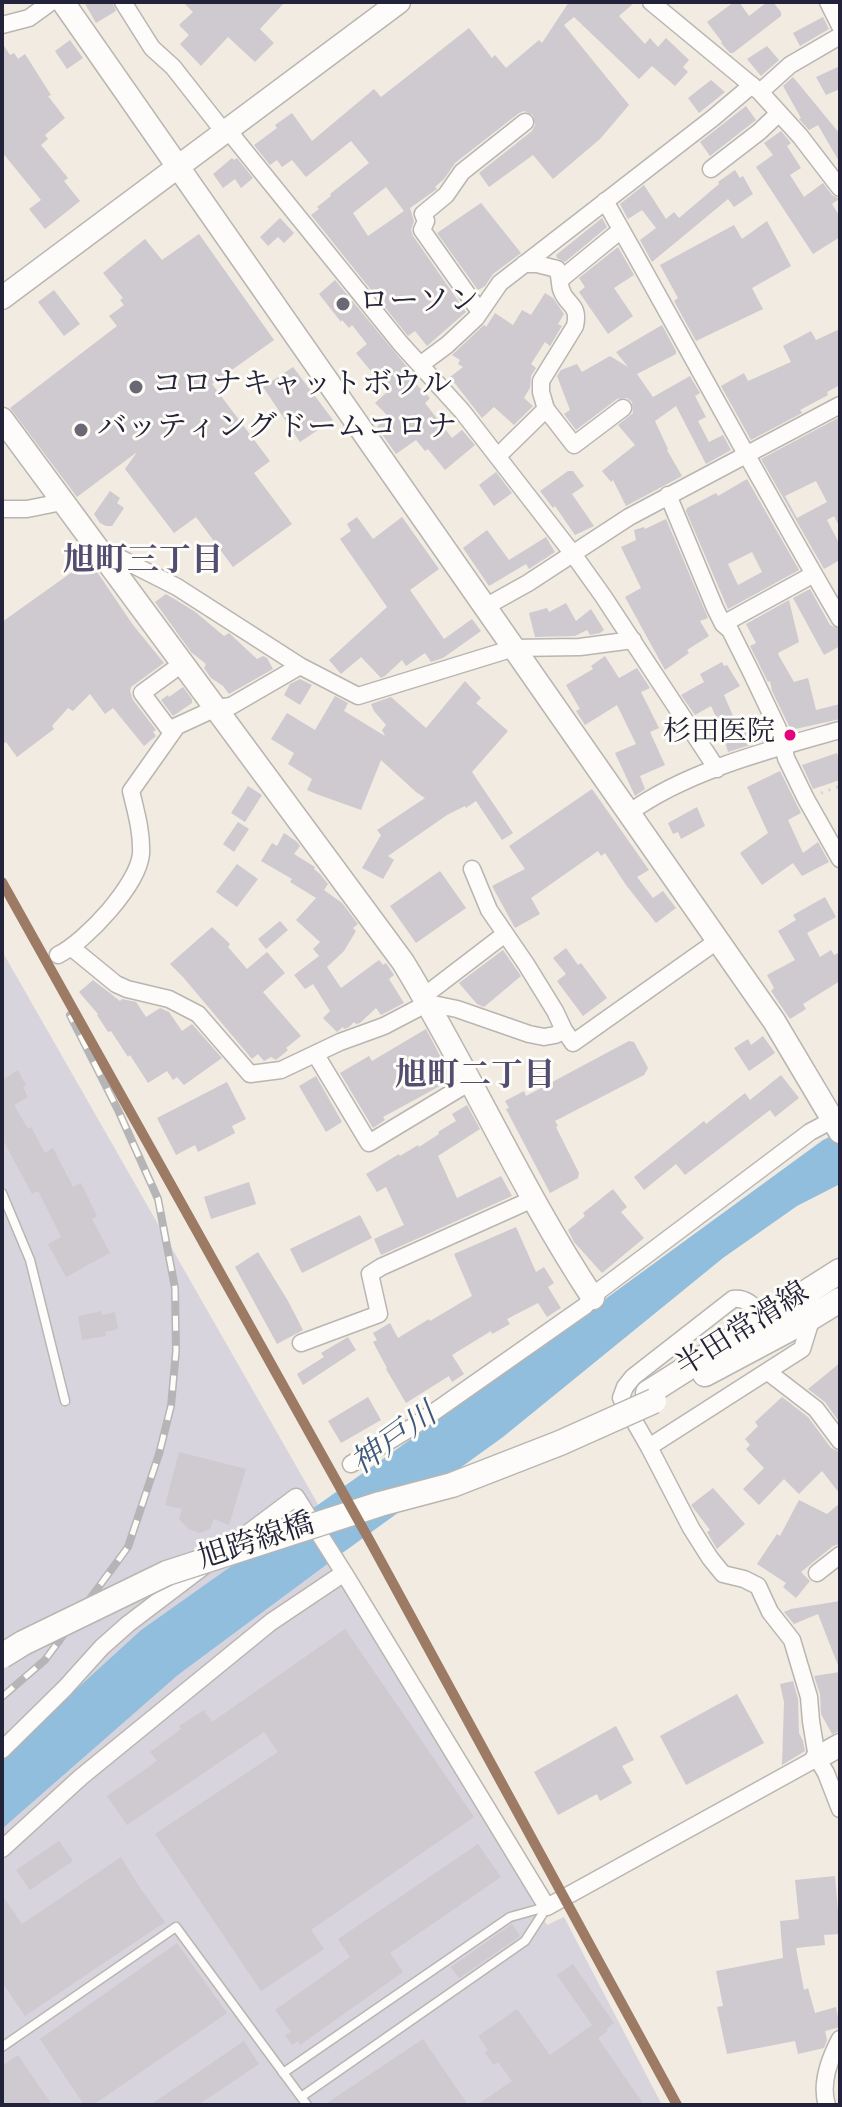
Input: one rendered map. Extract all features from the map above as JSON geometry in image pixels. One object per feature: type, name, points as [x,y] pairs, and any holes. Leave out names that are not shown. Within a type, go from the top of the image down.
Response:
[{"type":"main road","name":"半田常滑線","points":[[651,1397],[840,1271]]},
{"type":"main road","name":"半田常滑線","points":[[651,1397],[840,1300]]},
{"type":"main road","name":"旭跨線橋","points":[[2,1645],[163,1567],[474,1466],[651,1397]]},
{"type":"main road","name":"旭跨線橋","points":[[2,1656],[167,1573],[380,1504],[452,1485],[560,1443],[651,1397]]},
{"type":"street","points":[[2,25],[29,18],[51,2]]},
{"type":"street","points":[[63,2],[774,1021],[837,1122],[810,1132],[600,1290],[585,1306],[414,1426],[351,1464]]},
{"type":"street","points":[[123,2],[152,48],[173,67],[391,332],[445,390],[498,456],[573,554],[717,769]]},
{"type":"street","points":[[2,298],[399,2]]},
{"type":"street","points":[[651,2],[756,88],[840,188]]},
{"type":"street","points":[[828,2],[840,26]]},
{"type":"street","points":[[420,365],[447,345],[480,312],[500,283],[524,264],[713,118],[790,65],[840,36]]},
{"type":"street","points":[[711,169],[779,113]]},
{"type":"street","points":[[480,312],[422,230],[426,221],[423,214],[446,195],[462,172],[525,122]]},
{"type":"street","points":[[605,201],[840,619]]},
{"type":"street","points":[[561,279],[621,230]]},
{"type":"street","points":[[524,264],[557,269],[561,289],[576,311],[575,326],[541,381],[546,409],[574,445],[623,408]]},
{"type":"street","points":[[485,607],[528,583],[629,517],[840,405]]},
{"type":"street","points":[[498,456],[546,409]]},
{"type":"street","points":[[2,419],[403,962],[562,1252],[593,1298]]},
{"type":"street","points":[[668,495],[715,608],[752,674],[781,735],[786,758],[840,859]]},
{"type":"street","points":[[2,509],[27,509],[62,502]]},
{"type":"street","points":[[95,546],[177,587],[300,666],[358,696],[514,648],[580,647],[633,640]]},
{"type":"street","points":[[723,624],[814,574]]},
{"type":"street","points":[[172,733],[142,693],[183,663]]},
{"type":"street","points":[[300,666],[231,706],[216,708],[177,726],[131,791],[140,831],[141,856],[136,873],[103,917],[65,951],[116,984],[169,999],[198,1014],[250,1074],[281,1070],[340,1042],[384,1026],[426,999],[505,934]]},
{"type":"street","points":[[629,813],[652,797],[717,769],[840,730]]},
{"type":"street","points":[[472,869],[489,910],[573,1043],[717,941]]},
{"type":"street","points":[[426,999],[529,1034],[544,1037],[564,1030]]},
{"type":"street","points":[[316,1055],[369,1143],[470,1082]]},
{"type":"street","points":[[301,1343],[379,1314],[370,1274],[381,1267],[533,1199]]},
{"type":"street","points":[[765,1319],[748,1301],[733,1299],[633,1377],[621,1398],[710,1558],[723,1574],[758,1586],[770,1612],[792,1640],[809,1697],[817,1758],[840,1809]]},
{"type":"street","points":[[649,1447],[802,1349],[812,1317]]},
{"type":"street","points":[[768,1372],[816,1409],[840,1441]]},
{"type":"street","points":[[2,1750],[128,1624],[296,1497],[547,1907],[840,1745]]},
{"type":"street","points":[[817,1573],[840,1555]]},
{"type":"street","points":[[2,1849],[81,1777],[271,1622],[344,1573]]},
{"type":"street","points":[[827,2105],[824,2096],[830,2058],[840,2039]]},
{"type":"lane","points":[[2,1193],[30,1260],[65,1401]]},
{"type":"lane","points":[[283,2073],[510,1917],[547,1907]]},
{"type":"lane","points":[[2,2047],[176,1927],[304,2101],[525,1941],[547,1907]]},
{"type":"path","points":[[806,799],[840,786]]},
{"type":"shaded area","points":[[2,951],[319,1506],[141,1630],[2,1757]]},
{"type":"shaded area","points":[[341,1554],[547,1925],[564,1917],[662,2105],[2,2105],[2,1829],[178,1675]]},
{"type":"water","points":[[840,1132],[840,1184],[797,1206],[723,1258],[503,1437],[178,1675],[2,1829],[2,1757],[141,1630],[585,1316],[823,1140]]},
{"type":"building","points":[[84,2],[112,2],[116,11],[96,23]]},
{"type":"building","points":[[183,2],[285,2],[260,29],[274,43],[255,62],[228,37],[201,66],[180,44],[189,35],[179,25],[193,12]]},
{"type":"building","points":[[569,2],[635,2],[619,16],[645,44],[650,38],[658,47],[666,38],[689,60],[683,67],[688,72],[675,86],[652,66],[639,79],[574,17],[564,25],[629,105],[600,139],[553,179],[533,155],[489,187],[479,173],[532,131],[535,125],[533,115],[524,111],[519,113],[455,163],[435,187],[437,189],[410,208],[414,221],[413,236],[466,312],[427,346],[415,331],[408,336],[311,215],[330,194],[369,163],[351,141],[306,177],[292,160],[282,167],[277,160],[270,165],[254,145],[292,113],[312,141],[374,89],[381,97],[469,28],[492,58],[495,55],[506,68],[539,40],[542,43]],"holes":[[[386,187],[404,211],[368,236],[353,213]]]},
{"type":"building","points":[[734,2],[739,2],[749,16],[767,2],[773,2],[781,16],[730,53],[707,22]]},
{"type":"building","points":[[823,17],[829,29],[800,46],[793,33]]},
{"type":"building","points":[[70,40],[83,58],[67,69],[55,51]]},
{"type":"building","points":[[2,43],[10,55],[14,53],[18,59],[25,54],[51,95],[48,96],[65,118],[45,135],[48,139],[41,145],[68,178],[64,181],[80,201],[45,229],[29,209],[41,200],[2,152]]},
{"type":"building","points":[[767,46],[779,60],[761,76],[747,59]]},
{"type":"building","points":[[840,66],[840,89],[826,95],[816,77]]},
{"type":"building","points":[[793,77],[840,134],[840,163],[818,125],[809,130],[799,119],[783,86]]},
{"type":"building","points":[[711,80],[725,92],[699,113],[688,98]]},
{"type":"building","points":[[746,106],[756,120],[710,156],[700,142]]},
{"type":"building","points":[[781,131],[791,143],[787,146],[801,168],[790,175],[804,197],[823,183],[839,199],[832,204],[840,217],[840,237],[813,254],[756,167],[773,155],[764,143]]},
{"type":"building","points":[[232,158],[237,158],[253,178],[241,188],[235,179],[223,188],[213,174]]},
{"type":"building","points":[[735,170],[740,178],[743,176],[753,194],[734,207],[728,199],[652,262],[640,240],[656,228],[642,210],[628,219],[620,204],[644,185],[666,219],[674,212],[679,218]]},
{"type":"building","points":[[481,203],[521,253],[478,290],[437,233]]},
{"type":"building","points":[[280,218],[294,233],[284,243],[278,237],[268,246],[260,237]]},
{"type":"building","points":[[602,218],[607,227],[565,262],[557,258],[556,255]]},
{"type":"building","points":[[767,221],[791,266],[752,288],[763,309],[696,341],[674,301],[678,298],[660,265],[734,225],[742,239]]},
{"type":"building","points":[[199,234],[274,340],[212,384],[270,461],[254,473],[292,524],[233,567],[196,517],[174,533],[125,469],[137,452],[77,497],[10,408],[117,326],[109,316],[124,305],[120,300],[123,298],[103,273],[145,239],[162,260]]},
{"type":"building","points":[[618,247],[634,275],[614,288],[633,316],[608,334],[579,292],[585,287],[579,278]]},
{"type":"building","points":[[335,280],[408,368],[405,373],[430,398],[425,403],[452,438],[462,430],[475,445],[445,470],[416,440],[396,454],[377,427],[387,415],[375,403],[388,391],[378,383],[356,353],[367,344],[352,325],[349,328],[341,322],[319,294]]},
{"type":"building","points":[[54,290],[80,324],[64,336],[38,302]]},
{"type":"building","points":[[545,293],[553,298],[564,314],[558,324],[562,326],[550,346],[545,342],[531,364],[536,368],[524,398],[533,406],[514,425],[494,407],[482,418],[450,377],[463,367],[458,364],[460,360],[452,355],[484,325],[486,327],[495,313],[513,325],[522,310],[531,315]]},
{"type":"building","points":[[662,325],[676,354],[637,374],[653,397],[690,376],[700,393],[695,396],[706,417],[698,421],[709,442],[723,435],[731,450],[706,464],[676,406],[655,421],[682,476],[626,506],[613,480],[611,482],[602,471],[635,445],[618,425],[633,413],[632,402],[627,398],[617,399],[576,430],[564,414],[570,410],[557,376],[561,370],[577,364],[582,372],[610,356],[628,367],[616,352]]},
{"type":"building","points":[[840,329],[840,385],[800,410],[802,413],[751,440],[721,386],[744,373],[748,381],[791,362],[783,346],[811,331],[816,340]]},
{"type":"building","points":[[293,367],[333,420],[300,442],[263,387]]},
{"type":"building","points":[[840,417],[840,528],[834,516],[827,520],[840,545],[840,560],[824,569],[761,459]],"holes":[[[816,481],[827,502],[797,518],[785,496]]]},
{"type":"building","points":[[568,471],[573,471],[584,486],[572,494],[594,526],[575,535],[555,506],[553,508],[540,491]]},
{"type":"building","points":[[496,472],[512,493],[494,506],[479,485]]},
{"type":"building","points":[[747,479],[799,570],[728,609],[686,511],[716,493],[718,496]],"holes":[[[752,552],[762,572],[738,585],[728,564]]]},
{"type":"building","points":[[110,491],[120,498],[117,503],[124,508],[112,526],[106,526],[94,514]]},
{"type":"building","points":[[357,517],[373,539],[402,517],[439,569],[410,590],[444,639],[472,619],[481,631],[443,658],[431,662],[425,653],[406,666],[402,660],[381,678],[361,657],[341,674],[329,660],[387,607],[340,539],[351,531],[347,524]]},
{"type":"building","points":[[666,519],[708,618],[700,621],[709,636],[665,670],[625,597],[641,588],[621,547],[636,540],[634,530],[645,529]]},
{"type":"building","points":[[487,530],[509,560],[546,537],[555,552],[529,569],[526,564],[489,586],[463,548]]},
{"type":"building","points":[[89,560],[133,625],[164,663],[131,687],[130,691],[133,700],[156,730],[153,732],[156,736],[144,746],[113,708],[105,714],[90,694],[73,711],[68,708],[52,726],[54,729],[17,757],[6,742],[2,745],[2,622]]},
{"type":"building","points":[[810,589],[830,625],[840,630],[840,646],[824,655],[793,598]]},
{"type":"building","points":[[166,594],[194,611],[224,636],[229,633],[257,659],[267,658],[273,669],[229,694],[211,678],[204,668],[206,664],[191,652],[155,602]]},
{"type":"building","points":[[789,600],[799,642],[778,653],[779,656],[794,682],[808,678],[816,710],[840,704],[840,719],[791,730],[770,681],[750,646],[756,643],[746,624]]},
{"type":"building","points":[[566,603],[576,621],[591,609],[604,630],[590,635],[587,630],[575,636],[535,637],[529,613],[547,608],[549,612]]},
{"type":"building","points":[[605,656],[619,678],[637,668],[650,688],[641,692],[659,728],[650,732],[665,765],[640,776],[645,789],[635,796],[615,753],[636,744],[617,705],[585,725],[566,685],[593,669],[591,666]]},
{"type":"building","points":[[722,662],[740,686],[724,695],[740,732],[763,724],[769,739],[728,752],[711,706],[695,715],[681,695],[704,682],[700,674]]},
{"type":"building","points":[[300,679],[312,685],[300,705],[284,695],[290,684]]},
{"type":"building","points":[[465,681],[481,698],[476,703],[508,731],[472,772],[513,833],[502,840],[476,801],[447,815],[388,856],[394,860],[383,879],[362,868],[381,835],[377,830],[425,798],[381,760],[361,810],[319,795],[307,790],[312,779],[288,764],[294,753],[271,739],[287,713],[315,730],[335,696],[348,703],[344,711],[385,736],[382,730],[386,725],[371,704],[391,697],[426,728]]},
{"type":"building","points":[[183,687],[192,703],[173,716],[161,700]]},
{"type":"building","points":[[837,753],[840,780],[813,789],[802,765]]},
{"type":"building","points":[[780,771],[801,813],[788,820],[803,853],[818,842],[829,862],[802,876],[793,863],[762,885],[740,853],[768,833],[747,787]]},
{"type":"building","points":[[248,786],[262,795],[245,822],[231,813]]},
{"type":"building","points":[[592,789],[649,870],[637,877],[653,898],[663,891],[676,908],[656,923],[605,853],[601,856],[598,851],[531,898],[540,914],[515,928],[492,886],[525,869],[509,846]]},
{"type":"building","points":[[697,807],[705,826],[681,839],[678,832],[673,834],[668,823]]},
{"type":"building","points":[[238,822],[249,829],[234,852],[223,844]]},
{"type":"building","points":[[284,833],[300,846],[294,854],[315,867],[328,884],[324,890],[342,903],[358,924],[353,928],[356,931],[344,951],[327,967],[341,988],[379,960],[383,965],[386,963],[394,975],[389,979],[404,1003],[381,1015],[376,1008],[360,1023],[354,1022],[337,1032],[323,1018],[330,1011],[313,984],[305,989],[294,975],[319,956],[313,949],[320,942],[296,920],[316,898],[261,861],[272,843],[277,846]]},
{"type":"building","points":[[237,864],[258,879],[237,907],[216,892]]},
{"type":"building","points":[[440,871],[466,908],[416,943],[390,906]]},
{"type":"building","points":[[825,897],[836,917],[807,933],[820,957],[831,950],[834,955],[840,952],[840,981],[803,1004],[806,1009],[790,1019],[771,991],[774,988],[767,975],[795,960],[778,931],[796,920],[793,915]]},
{"type":"building","points":[[280,921],[288,930],[266,949],[258,939]]},
{"type":"building","points":[[212,927],[230,944],[228,947],[247,969],[267,952],[285,973],[263,992],[301,1036],[276,1060],[271,1057],[264,1061],[258,1054],[252,1059],[170,964]]},
{"type":"building","points":[[566,948],[607,998],[583,1016],[557,981],[566,974],[553,958]]},
{"type":"building","points":[[503,950],[521,976],[484,1007],[477,1004],[459,983]]},
{"type":"building","points":[[93,980],[120,1001],[136,1002],[146,1017],[160,1008],[169,1012],[182,1031],[192,1024],[222,1058],[184,1085],[177,1077],[173,1080],[167,1071],[148,1083],[130,1055],[128,1057],[79,992]]},
{"type":"building","points":[[426,1029],[451,1080],[383,1117],[385,1120],[373,1128],[340,1073],[369,1056],[372,1061]]},
{"type":"building","points":[[763,1036],[775,1053],[749,1071],[734,1048],[748,1039],[751,1045]]},
{"type":"building","points":[[629,1041],[634,1042],[648,1068],[644,1075],[555,1121],[579,1173],[578,1178],[550,1193],[506,1109],[509,1108],[505,1101],[524,1091],[526,1096]]},
{"type":"building","points":[[18,1070],[28,1097],[14,1105],[45,1153],[53,1148],[73,1187],[81,1183],[97,1216],[92,1219],[110,1253],[66,1277],[48,1244],[61,1237],[38,1191],[32,1194],[2,1138],[2,1080]]},
{"type":"building","points":[[781,1075],[799,1098],[775,1117],[770,1110],[685,1175],[676,1164],[644,1190],[634,1177],[704,1121],[706,1124],[745,1093],[750,1100]]},
{"type":"building","points":[[316,1076],[342,1122],[326,1132],[299,1086]]},
{"type":"building","points":[[227,1082],[246,1119],[232,1126],[235,1133],[220,1141],[198,1152],[195,1145],[176,1155],[157,1118]]},
{"type":"building","points":[[467,1105],[480,1129],[438,1156],[457,1198],[501,1176],[512,1196],[381,1255],[374,1239],[404,1225],[386,1187],[377,1192],[366,1174],[439,1134],[456,1121],[452,1114]]},
{"type":"building","points":[[249,1182],[256,1204],[211,1219],[204,1197]]},
{"type":"building","points":[[613,1189],[627,1207],[621,1212],[644,1238],[602,1273],[574,1242],[568,1230],[585,1216],[583,1213]]},
{"type":"building","points":[[360,1215],[372,1238],[302,1273],[290,1249]]},
{"type":"building","points":[[516,1227],[536,1272],[544,1267],[554,1283],[548,1287],[561,1308],[547,1317],[538,1303],[507,1319],[510,1324],[492,1334],[491,1331],[452,1355],[464,1374],[452,1382],[449,1376],[406,1403],[373,1342],[377,1340],[373,1333],[390,1323],[398,1338],[472,1296],[454,1254]]},
{"type":"building","points":[[258,1252],[303,1330],[277,1344],[235,1267]]},
{"type":"building","points":[[102,1311],[102,1315],[115,1312],[118,1329],[105,1332],[106,1336],[82,1340],[78,1316]]},
{"type":"building","points":[[348,1337],[356,1350],[303,1385],[297,1374],[324,1357],[321,1353]]},
{"type":"building","points":[[840,1363],[840,1423],[825,1402],[808,1389]]},
{"type":"building","points":[[368,1397],[381,1420],[341,1443],[328,1421]]},
{"type":"building","points":[[782,1397],[808,1417],[831,1448],[840,1452],[840,1494],[822,1471],[799,1494],[784,1479],[759,1505],[743,1489],[764,1468],[746,1449],[750,1445],[745,1439],[758,1426],[755,1422]]},
{"type":"building","points":[[179,1452],[246,1469],[229,1525],[214,1519],[210,1529],[200,1533],[188,1529],[179,1519],[182,1509],[165,1505]]},
{"type":"building","points":[[713,1488],[745,1524],[717,1549],[707,1532],[710,1530],[691,1505]]},
{"type":"building","points":[[799,1500],[827,1514],[840,1503],[840,1544],[833,1546],[801,1572],[810,1581],[796,1598],[783,1587],[786,1583],[757,1564],[777,1534],[780,1536]]},
{"type":"building","points":[[840,1601],[839,1668],[818,1614],[794,1624],[784,1612]]},
{"type":"building","points":[[345,1629],[474,1817],[311,1930],[324,1949],[261,1991],[155,1834],[278,1752],[264,1732],[127,1825],[107,1796],[157,1761],[150,1752],[181,1729],[179,1726],[204,1710],[212,1722]]},
{"type":"building","points":[[840,1672],[840,1731],[832,1734],[821,1714],[820,1694],[814,1676]]},
{"type":"building","points":[[793,1681],[798,1699],[799,1733],[805,1751],[782,1765],[784,1702],[780,1684]]},
{"type":"building","points":[[737,1694],[764,1743],[686,1785],[660,1736]]},
{"type":"building","points":[[616,1726],[634,1760],[622,1766],[632,1783],[600,1801],[597,1794],[558,1815],[534,1772]]},
{"type":"building","points":[[59,1841],[73,1861],[30,1890],[16,1870]]},
{"type":"building","points":[[478,1844],[501,1877],[390,1953],[403,1972],[300,2045],[298,2041],[292,2045],[285,2035],[291,2032],[275,2010],[350,1957],[338,1939]]},
{"type":"building","points":[[121,1857],[165,1922],[25,2016],[2,1982],[2,1895],[22,1924]]},
{"type":"building","points":[[835,1876],[840,1934],[824,1935],[825,1945],[796,1948],[804,1990],[808,1988],[815,2013],[836,2007],[840,2027],[825,2031],[827,2040],[824,2048],[798,2054],[795,2041],[727,2054],[717,2007],[723,2006],[716,1971],[783,1958],[780,1921],[799,1919],[795,1880]]},
{"type":"building","points":[[512,1924],[520,1936],[459,1978],[451,1967]]},
{"type":"building","points":[[177,1943],[227,2013],[93,2105],[84,2105],[40,2039]]},
{"type":"building","points":[[573,1964],[614,2023],[598,2038],[644,2105],[477,2105],[512,2081],[498,2062],[494,2065],[478,2036],[517,2009],[550,2055],[592,2025],[557,1975]]},
{"type":"building","points":[[423,2039],[468,2105],[324,2105]]},
{"type":"building","points":[[244,2041],[259,2064],[198,2105],[150,2105]]},
{"type":"building","points":[[18,2055],[52,2105],[2,2105],[2,2066]]},
{"type":"railway","points":[[2,1697],[45,1660],[128,1547],[159,1454],[171,1406],[176,1351],[175,1288],[158,1199],[70,1015]]},
{"type":"transit line","points":[[2,882],[371,1543],[677,2105]]},
{"type":"place","name":"ローソン","points":[[343,304]]},
{"type":"place","name":"コロナキャットボウル","points":[[136,387]]},
{"type":"place","name":"バッティングドームコロナ","points":[[81,430]]},
{"type":"place","name":"杉田医院","points":[[790,735]]},
{"type":"district","name":"旭町三丁目","points":[[143,564]]},
{"type":"district","name":"旭町二丁目","points":[[475,1079]]},
{"type":"water label","name":"神戸川","points":[[396,1442]]}]
